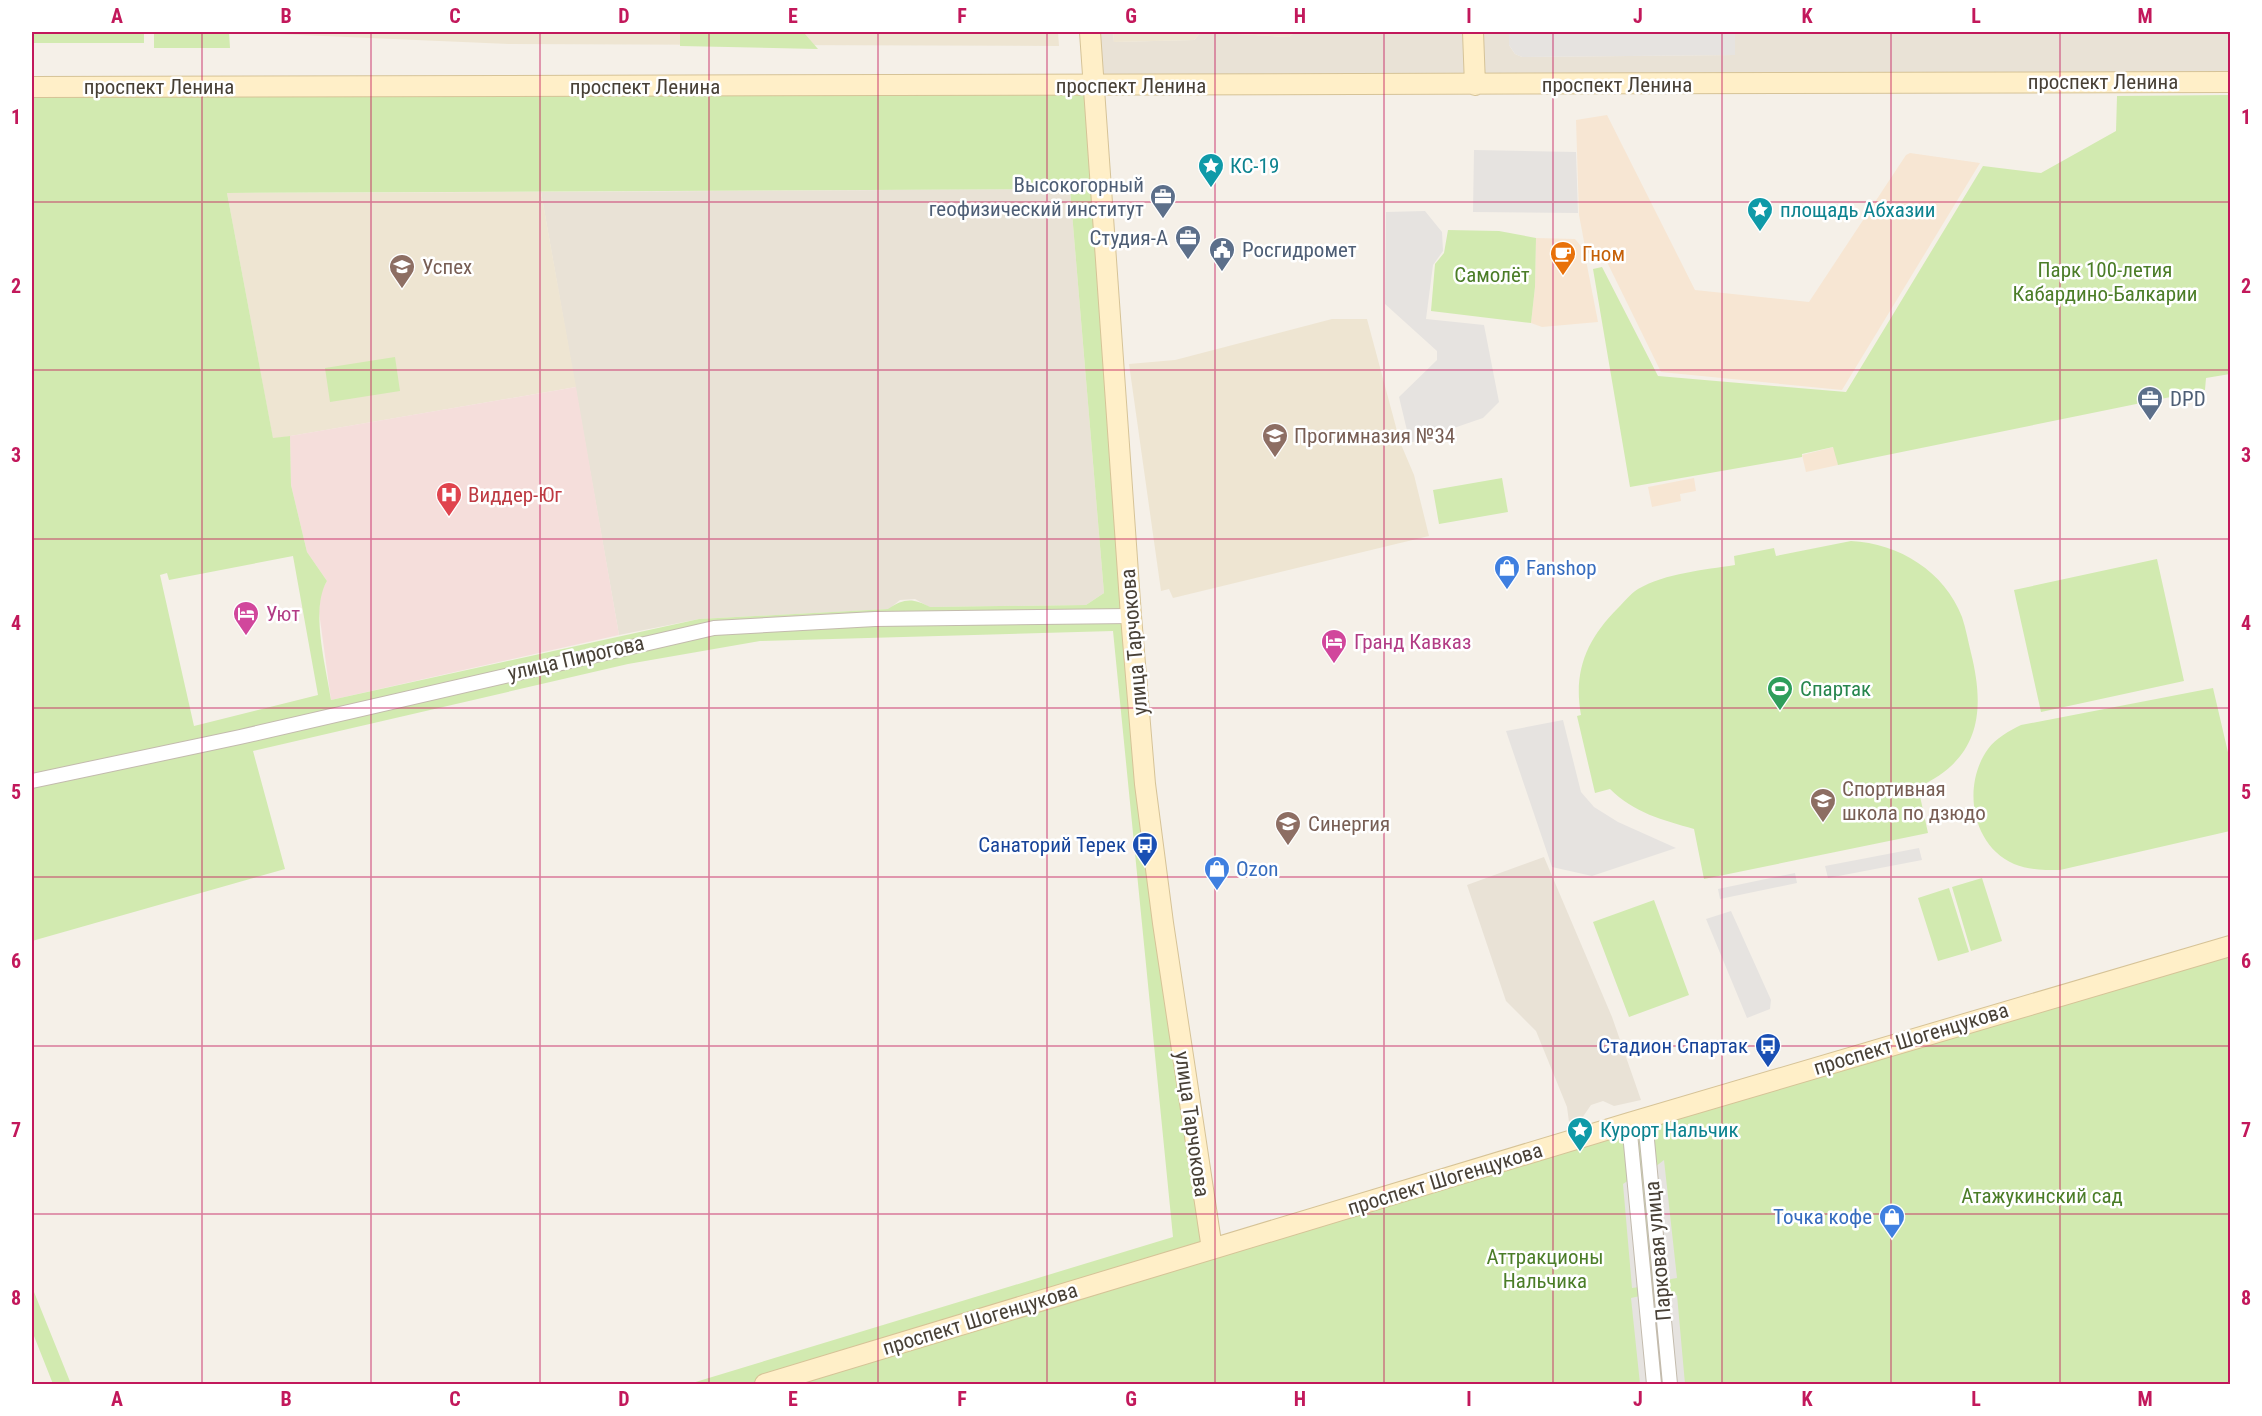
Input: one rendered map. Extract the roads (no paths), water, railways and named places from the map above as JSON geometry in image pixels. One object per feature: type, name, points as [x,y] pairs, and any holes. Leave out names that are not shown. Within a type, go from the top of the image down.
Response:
[{"type":"street","name":"улица Тарчокова","points":[[1090,32],[1131,616],[1156,875],[1212,1249]]},
{"type":"street","points":[[1473,32],[1475,85]]},
{"type":"street","name":"проспект Ленина","points":[[32,87],[2230,82]]},
{"type":"street","name":"улица Пирогова","points":[[32,780],[240,737],[714,628],[875,619],[1131,616]]},
{"type":"street","name":"проспект Шогенцукова","points":[[765,1384],[1637,1121],[2230,946]]},
{"type":"street","name":"Парковая улица","points":[[1637,1121],[1654,1384]]},
{"type":"street","name":"Парковая улица","points":[[1637,1121],[1670,1384]]},
{"type":"place","name":"КС-19","points":[[1211,189]]},
{"type":"place","name":"Высокогорный геофизический институт","points":[[1163,220]]},
{"type":"place","name":"площадь Абхазии","points":[[1760,233]]},
{"type":"place","name":"Студия-А","points":[[1188,261]]},
{"type":"place","name":"Росгидромет","points":[[1222,273]]},
{"type":"place","name":"Гном","points":[[1563,277]]},
{"type":"place","name":"Успех","points":[[402,290]]},
{"type":"place","name":"DPD","points":[[2150,422]]},
{"type":"place","name":"Прогимназия №34","points":[[1275,459]]},
{"type":"place","name":"Виддер-Юг","points":[[449,518]]},
{"type":"place","name":"Fanshop","points":[[1507,591]]},
{"type":"place","name":"Уют","points":[[246,637]]},
{"type":"place","name":"Гранд Кавказ","points":[[1334,665]]},
{"type":"place","name":"Спартак","points":[[1780,712]]},
{"type":"place","name":"Спортивная школа по дзюдо","points":[[1823,824]]},
{"type":"place","name":"Синергия","points":[[1288,847]]},
{"type":"place","name":"Санаторий Терек","points":[[1145,868]]},
{"type":"place","name":"Ozon","points":[[1217,892]]},
{"type":"place","name":"Стадион Спартак","points":[[1768,1069]]},
{"type":"place","name":"Курорт Нальчик","points":[[1580,1153]]},
{"type":"place","name":"Точка кофе","points":[[1892,1240]]},
{"type":"park label","name":"Самолёт","points":[[1492,275]]},
{"type":"park label","name":"Парк 100-летия Кабардино-Балкарии","points":[[2105,282]]},
{"type":"park label","name":"Атажукинский сад","points":[[2042,1196]]},
{"type":"park label","name":"Аттракционы Нальчика","points":[[1545,1269]]}]
